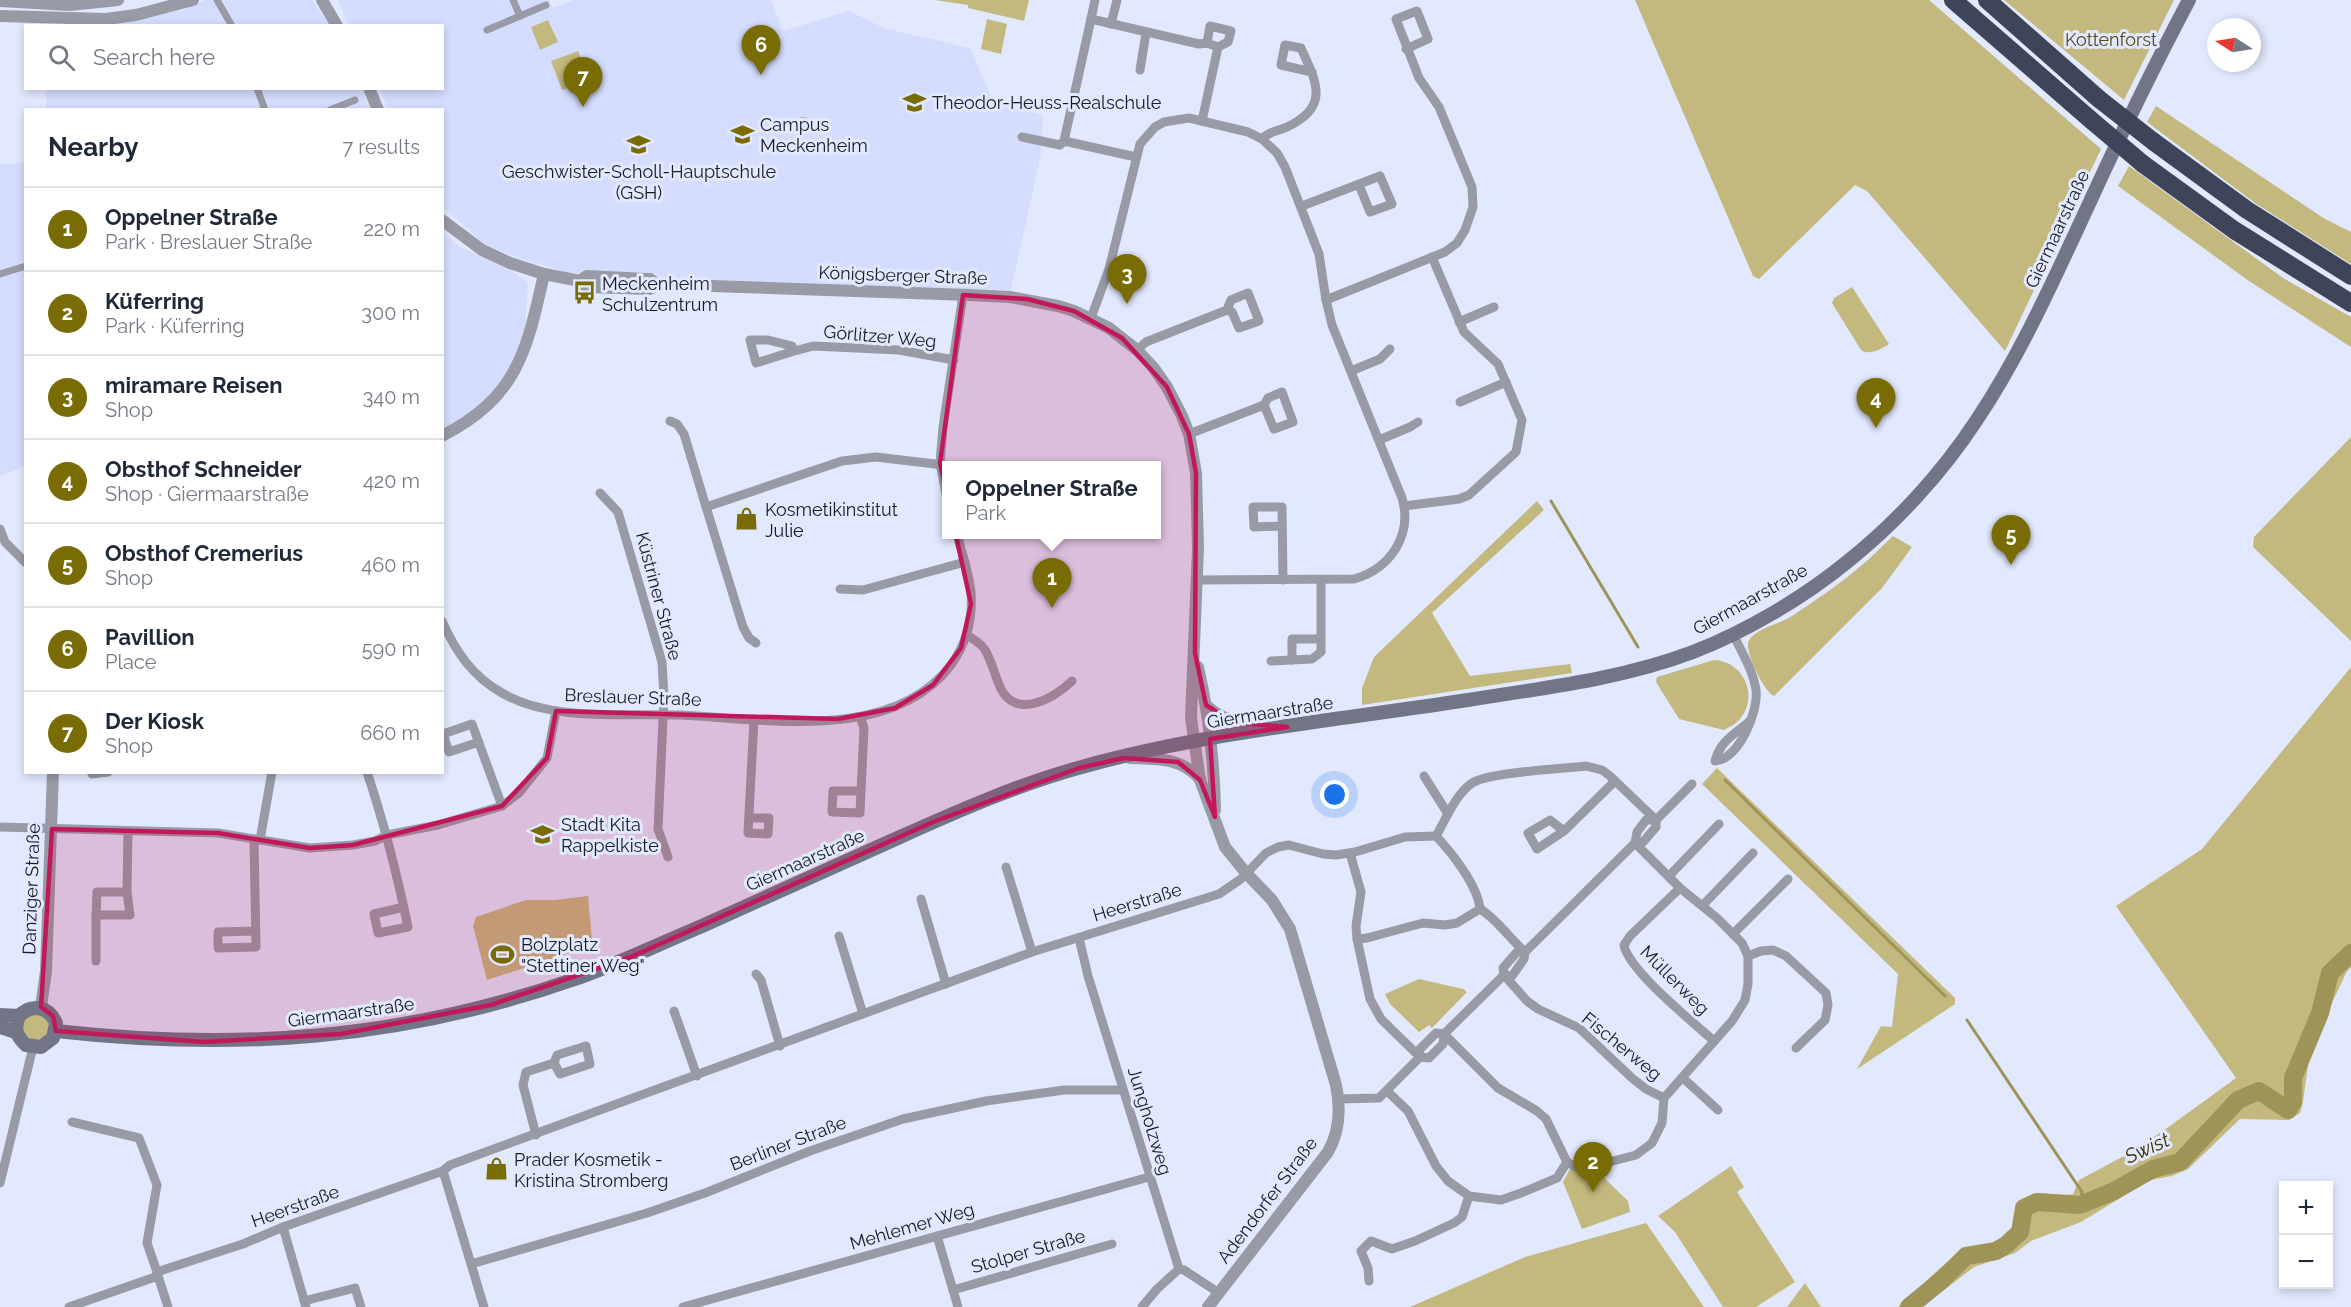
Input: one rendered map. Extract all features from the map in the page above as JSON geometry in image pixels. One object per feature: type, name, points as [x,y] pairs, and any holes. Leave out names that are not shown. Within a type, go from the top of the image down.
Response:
[{"type":"highway","points":[[1953,0],[2143,164],[2234,230],[2351,303]]},
{"type":"highway","points":[[1988,0],[2099,99],[2154,142],[2247,210],[2351,276]]},
{"type":"main road","name":"Giermaarstraße","points":[[56,1031],[137,1040],[204,1042],[281,1040],[404,1024],[491,1005],[574,979],[631,957],[933,822],[1008,792],[1079,768],[1210,739],[1574,683],[1641,668],[1692,652],[1733,634],[1801,595],[1848,562],[1895,518],[1934,476],[1974,424],[2009,367],[2043,301],[2148,78],[2190,0]]},
{"type":"main road","points":[[0,1027],[16,1032],[26,1045],[33,1047],[48,1044],[56,1031],[53,1016],[40,1007],[32,1007],[19,1016],[16,1032]]},
{"type":"main road","points":[[0,1015],[19,1016]]},
{"type":"street","points":[[0,1],[70,5],[118,0]]},
{"type":"street","points":[[0,16],[106,19],[136,15],[193,0]]},
{"type":"street","points":[[322,0],[336,24]]},
{"type":"street","points":[[513,0],[520,16]]},
{"type":"street","points":[[1022,137],[1060,145],[1064,141],[1095,0]]},
{"type":"street","points":[[1111,24],[1117,0]]},
{"type":"street","points":[[218,2],[231,24]]},
{"type":"street","points":[[487,30],[546,5]]},
{"type":"street","points":[[1091,19],[1146,33],[1200,44],[1207,43],[1218,47],[1228,42],[1231,31],[1210,26],[1207,43]]},
{"type":"street","points":[[1140,70],[1146,33]]},
{"type":"street","points":[[1202,121],[1218,47]]},
{"type":"street","points":[[1326,300],[1452,248],[1457,243],[1470,215],[1473,200],[1472,187],[1439,107],[1419,78],[1407,49]]},
{"type":"street","points":[[1262,139],[1266,134],[1285,128],[1304,118],[1314,105],[1317,93],[1312,72]]},
{"type":"street","points":[[258,90],[264,108]]},
{"type":"street","points":[[370,90],[377,108]]},
{"type":"street","points":[[335,108],[353,101],[354,108]]},
{"type":"street","points":[[1091,318],[1109,269],[1136,157],[1140,144],[1147,135],[1164,122],[1178,118],[1202,121],[1248,132],[1262,139],[1277,153],[1286,167],[1319,254],[1332,325],[1404,506],[1404,530],[1387,561],[1374,572],[1363,577],[1347,580],[1197,580]]},
{"type":"street","points":[[1064,141],[1136,157]]},
{"type":"street","points":[[1302,206],[1359,185]]},
{"type":"street","name":"Königsberger Straße","points":[[444,222],[482,250],[510,263],[544,274],[580,281],[587,276],[650,279],[656,284],[1027,299],[1074,310],[1109,328],[1137,350],[1153,367],[1167,387],[1189,434],[1196,473],[1197,580],[1191,718],[1200,780],[1215,817]]},
{"type":"street","points":[[1404,506],[1459,499],[1470,495],[1516,452],[1522,420],[1498,364],[1471,340],[1459,322],[1432,257]]},
{"type":"street","points":[[0,274],[24,267]]},
{"type":"street","points":[[444,435],[460,427],[483,410],[501,392],[515,371],[526,349],[544,274]]},
{"type":"street","points":[[942,474],[940,464],[943,427],[963,295]]},
{"type":"street","points":[[1459,322],[1494,307]]},
{"type":"street","points":[[1137,350],[1146,342],[1227,310]]},
{"type":"street","name":"Görlitzer Weg","points":[[795,348],[899,350],[954,360]]},
{"type":"street","points":[[1351,371],[1380,359],[1390,349]]},
{"type":"street","points":[[1460,402],[1506,382]]},
{"type":"street","points":[[1189,434],[1264,405]]},
{"type":"street","points":[[670,421],[677,424],[684,434],[743,627],[749,638],[756,643]]},
{"type":"street","points":[[1379,440],[1418,422]]},
{"type":"street","points":[[706,507],[842,461],[876,457],[940,464]]},
{"type":"street","name":"Küstriner Straße","points":[[600,493],[618,512],[658,651],[664,682],[658,829],[668,857]]},
{"type":"street","points":[[1282,526],[1283,580]]},
{"type":"street","points":[[0,529],[5,542],[24,561]]},
{"type":"street","name":"Breslauer Straße","points":[[444,625],[460,656],[481,679],[515,699],[556,711],[803,721],[861,717],[895,708],[933,685],[954,660],[966,635],[971,604],[969,582],[958,539]]},
{"type":"street","points":[[840,589],[863,590],[965,562]]},
{"type":"street","points":[[1271,661],[1312,659],[1321,652],[1321,580]]},
{"type":"street","points":[[1733,634],[1753,679],[1756,692],[1750,721]]},
{"type":"street","points":[[966,635],[985,650],[1002,691],[1014,702],[1026,705],[1049,699],[1060,693],[1072,681]]},
{"type":"street","points":[[1292,660],[1292,639],[1321,639]]},
{"type":"street","name":"Königsberger Straße","points":[[1195,653],[1206,705],[1214,763],[1215,817]]},
{"type":"street","points":[[1206,705],[1232,722],[1287,727]]},
{"type":"street","points":[[0,827],[218,833],[315,848],[375,841],[387,835],[428,827],[502,806],[519,793],[547,758],[556,711]]},
{"type":"street","points":[[861,717],[864,728],[861,791]]},
{"type":"street","points":[[750,818],[754,719]]},
{"type":"street","points":[[479,742],[502,806]]},
{"type":"street","points":[[1124,758],[1167,759],[1192,770],[1200,780]]},
{"type":"street","points":[[1480,909],[1479,898],[1473,887],[1447,847],[1436,836],[1460,795],[1473,783],[1490,776],[1586,766],[1602,770],[1656,820]]},
{"type":"street","name":"Danziger Straße","points":[[40,1007],[46,971],[53,774]]},
{"type":"street","points":[[256,931],[257,840],[272,774]]},
{"type":"street","points":[[368,774],[387,835],[404,907]]},
{"type":"street","points":[[1424,776],[1448,814]]},
{"type":"street","points":[[1564,831],[1615,781]]},
{"type":"street","points":[[1350,853],[1361,892],[1356,926],[1357,939],[1370,999],[1381,1019],[1420,1057],[1429,1058],[1443,1044],[1444,1034],[1504,975],[1503,968],[1517,952],[1525,952],[1635,843],[1636,832],[1646,820],[1656,820],[1692,784]]},
{"type":"street","points":[[1215,817],[1225,847],[1272,900],[1290,929],[1339,1099],[1379,1098],[1420,1057]]},
{"type":"street","points":[[1669,876],[1719,824]]},
{"type":"street","points":[[96,915],[130,915],[127,892],[128,831]]},
{"type":"street","name":"Heerstraße","points":[[69,1307],[1032,952],[1219,894],[1246,873],[1266,853],[1278,847],[1289,845],[1323,854],[1350,853],[1405,837],[1436,836]]},
{"type":"street","points":[[1444,1034],[1498,1088],[1537,1111],[1546,1119],[1567,1162],[1576,1167],[1586,1168],[1636,1155],[1652,1143],[1662,1123],[1664,1098],[1732,1021],[1745,1000],[1749,956],[1733,934],[1680,888],[1635,843]]},
{"type":"street","points":[[1702,905],[1753,853]]},
{"type":"street","points":[[1006,867],[1032,952]]},
{"type":"street","points":[[1733,934],[1788,879]]},
{"type":"street","name":"Müllerweg","points":[[1680,888],[1630,936],[1624,945],[1625,954],[1653,985],[1714,1041]]},
{"type":"street","points":[[96,961],[97,892],[127,892]]},
{"type":"street","points":[[921,899],[946,984]]},
{"type":"street","points":[[1357,939],[1423,923],[1445,925],[1457,923],[1480,909]]},
{"type":"street","points":[[1480,909],[1487,913],[1525,952]]},
{"type":"street","points":[[839,936],[863,1014]]},
{"type":"street","name":"Jungholzweg","points":[[1080,938],[1086,966],[1149,1177],[1179,1269]]},
{"type":"street","points":[[1749,956],[1761,951],[1773,950],[1786,956],[1826,993],[1828,1005],[1825,1020],[1796,1048]]},
{"type":"street","points":[[756,974],[761,980],[780,1046]]},
{"type":"street","name":"Fischerweg","points":[[1504,975],[1527,1001],[1538,1009],[1579,1028],[1632,1078],[1646,1089],[1664,1098]]},
{"type":"street","points":[[674,1011],[697,1076]]},
{"type":"street","points":[[0,1184],[33,1047]]},
{"type":"street","points":[[536,1135],[523,1079],[526,1072],[554,1063]]},
{"type":"street","points":[[1683,1078],[1718,1110]]},
{"type":"street","name":"Berliner Straße","points":[[471,1264],[705,1193],[810,1151],[903,1119],[986,1101],[1055,1091],[1123,1090]]},
{"type":"street","points":[[1387,1091],[1408,1111],[1436,1166],[1448,1181],[1469,1196],[1501,1200],[1511,1197],[1557,1178],[1567,1162]]},
{"type":"street","name":"Adendorfer Straße","points":[[1208,1307],[1328,1152],[1336,1132],[1339,1099]]},
{"type":"street","points":[[72,1122],[140,1138],[157,1185],[147,1243],[168,1307]]},
{"type":"street","points":[[443,1171],[484,1307]]},
{"type":"street","name":"Mehlemer Weg","points":[[683,1307],[1149,1177]]},
{"type":"street","points":[[1369,1281],[1368,1268],[1361,1251],[1371,1241],[1392,1249],[1415,1241],[1462,1217],[1469,1196]]},
{"type":"street","points":[[283,1227],[305,1304],[355,1288],[361,1307]]},
{"type":"street","points":[[937,1236],[958,1307]]},
{"type":"street","name":"Stolper Straße","points":[[953,1290],[1112,1244]]},
{"type":"street","points":[[1142,1307],[1157,1289],[1179,1269],[1219,1293]]},
{"type":"highlighted area","points":[[963,295],[1027,299],[1074,311],[1122,338],[1167,387],[1189,434],[1196,473],[1195,653],[1206,705],[1232,722],[1287,727],[1210,739],[1215,817],[1200,780],[1178,762],[1124,758],[1079,768],[933,822],[631,957],[491,1005],[341,1034],[204,1042],[56,1031],[53,1016],[41,1007],[52,829],[218,833],[310,848],[353,845],[502,806],[547,758],[556,711],[838,719],[895,708],[933,685],[961,648],[971,604],[940,463]]},
{"type":"shaded area","points":[[205,0],[312,0],[328,24],[110,24],[184,10]]},
{"type":"shaded area","name":"Campus Meckenheim","points":[[337,0],[549,0],[553,8],[574,0],[771,0],[783,31],[849,11],[884,28],[970,48],[994,103],[1043,115],[1041,154],[1011,290],[920,289],[568,273],[515,257],[484,244],[444,208],[444,108],[388,108],[379,90],[444,90],[444,24],[349,24]]},
{"type":"shaded area","points":[[46,90],[362,90],[370,108],[46,108]]},
{"type":"shaded area","points":[[24,163],[24,466],[0,476],[0,164]]},
{"type":"shaded area","points":[[444,233],[458,246],[514,272],[528,283],[525,329],[508,373],[471,416],[444,430]]},
{"type":"green space","points":[[935,0],[1029,0],[1024,21],[968,8],[968,5]]},
{"type":"green space","points":[[1635,0],[1929,0],[2101,149],[2005,351],[1867,191],[1855,185],[1759,279],[1753,276]]},
{"type":"green space","name":"Kottenforst","points":[[2004,0],[2174,0],[2124,100]]},
{"type":"green space","points":[[987,19],[1007,24],[1001,54],[981,49]]},
{"type":"green space","points":[[548,20],[558,42],[540,50],[531,27]]},
{"type":"green space","points":[[578,51],[589,81],[562,90],[551,61]]},
{"type":"green space","points":[[2156,106],[2325,219],[2351,232],[2351,264],[2255,203],[2147,122]]},
{"type":"green space","points":[[800,117],[806,117],[811,125],[809,131],[800,133],[795,128],[795,122]]},
{"type":"green space","points":[[2129,166],[2283,278],[2351,317],[2351,347],[2249,281],[2118,186]]},
{"type":"green space","points":[[1852,287],[1889,344],[1879,350],[1864,352],[1861,350],[1832,303],[1834,298]]},
{"type":"green space","points":[[2351,437],[2351,641],[2253,547],[2254,537]]},
{"type":"green space","points":[[1537,501],[1544,510],[1432,613],[1470,676],[1570,664],[1572,673],[1362,705],[1362,688],[1374,657]]},
{"type":"green space","points":[[1893,536],[1912,547],[1882,588],[1774,696],[1770,693],[1760,679],[1752,661],[1749,640],[1758,632],[1792,616],[1833,588],[1866,562]]},
{"type":"green space","points":[[1714,660],[1733,666],[1745,681],[1748,690],[1746,710],[1738,721],[1724,730],[1679,719],[1656,682],[1657,677]]},
{"type":"green space","points":[[2351,667],[2351,967],[2346,973],[2310,1050],[2300,1113],[2289,1120],[2240,1119],[2188,1169],[2172,1176],[2150,1180],[2081,1222],[2031,1241],[2015,1253],[1974,1267],[1922,1307],[1898,1307],[1954,1257],[1966,1251],[1994,1245],[2004,1240],[2012,1229],[2021,1205],[2026,1200],[2037,1194],[2073,1194],[2079,1180],[2124,1156],[2163,1131],[2236,1078],[2116,906],[2202,849]]},
{"type":"green space","points":[[1717,768],[1955,998],[1955,1004],[1857,1069],[1881,1026],[1892,1027],[1898,974],[1702,784]]},
{"type":"green space","points":[[588,896],[592,940],[579,945],[579,950],[487,980],[473,926],[476,917],[526,900],[555,900]]},
{"type":"green space","points":[[1419,979],[1463,989],[1467,992],[1432,1028],[1429,1025],[1419,1032],[1390,1004],[1385,994]]},
{"type":"green space","points":[[36,1014],[45,1018],[49,1027],[45,1036],[36,1040],[27,1036],[23,1027],[27,1018]]},
{"type":"green space","points":[[1731,1166],[1744,1187],[1737,1192],[1795,1282],[1756,1307],[1723,1307],[1675,1232],[1658,1216]]},
{"type":"green space","points":[[1570,1169],[1583,1174],[1597,1171],[1628,1201],[1630,1212],[1582,1229],[1563,1182]]},
{"type":"green space","points":[[1646,1223],[1704,1307],[1410,1307],[1525,1257]]},
{"type":"green space","points":[[1805,1283],[1821,1307],[1787,1307]]},
{"type":"waterway","points":[[1551,501],[1638,647]]},
{"type":"waterway","points":[[1725,780],[1945,996]]},
{"type":"waterway","name":"Swist","points":[[1909,1307],[1943,1279],[1966,1256],[1996,1251],[2006,1245],[2020,1232],[2024,1208],[2037,1202],[2080,1205],[2114,1191],[2153,1169],[2180,1162],[2238,1100],[2259,1091],[2288,1110],[2293,1102],[2293,1078],[2320,1013],[2330,973],[2351,953]]},
{"type":"waterway","points":[[1967,1020],[2082,1192],[2080,1205]]},
{"type":"place","name":"Pavillion","points":[[761,75]]},
{"type":"place","name":"Theodor-Heuss-Realschule","points":[[914,102]]},
{"type":"place","name":"Der Kiosk","points":[[583,107]]},
{"type":"place","name":"Campus Meckenheim","points":[[742,134]]},
{"type":"place","name":"Geschwister-Scholl-Hauptschule (GSH)","points":[[639,145]]},
{"type":"place","name":"Meckenheim Schulzentrum","points":[[584,293]]},
{"type":"place","name":"miramare Reisen","points":[[1127,304]]},
{"type":"place","name":"Obsthof Schneider","points":[[1876,428]]},
{"type":"place","name":"Kosmetikinstitut Julie","points":[[747,519]]},
{"type":"place","name":"Obsthof Cremerius","points":[[2011,565]]},
{"type":"place","name":"Oppelner Straße","points":[[1052,608]]},
{"type":"place","name":"Stadt Kita Rappelkiste","points":[[543,834]]},
{"type":"place","name":"Bolzplatz \"Stettiner Weg\"","points":[[503,954]]},
{"type":"place","name":"Prader Kosmetik - Kristina Stromberg","points":[[496,1169]]},
{"type":"place","name":"Küferring","points":[[1593,1192]]}]
